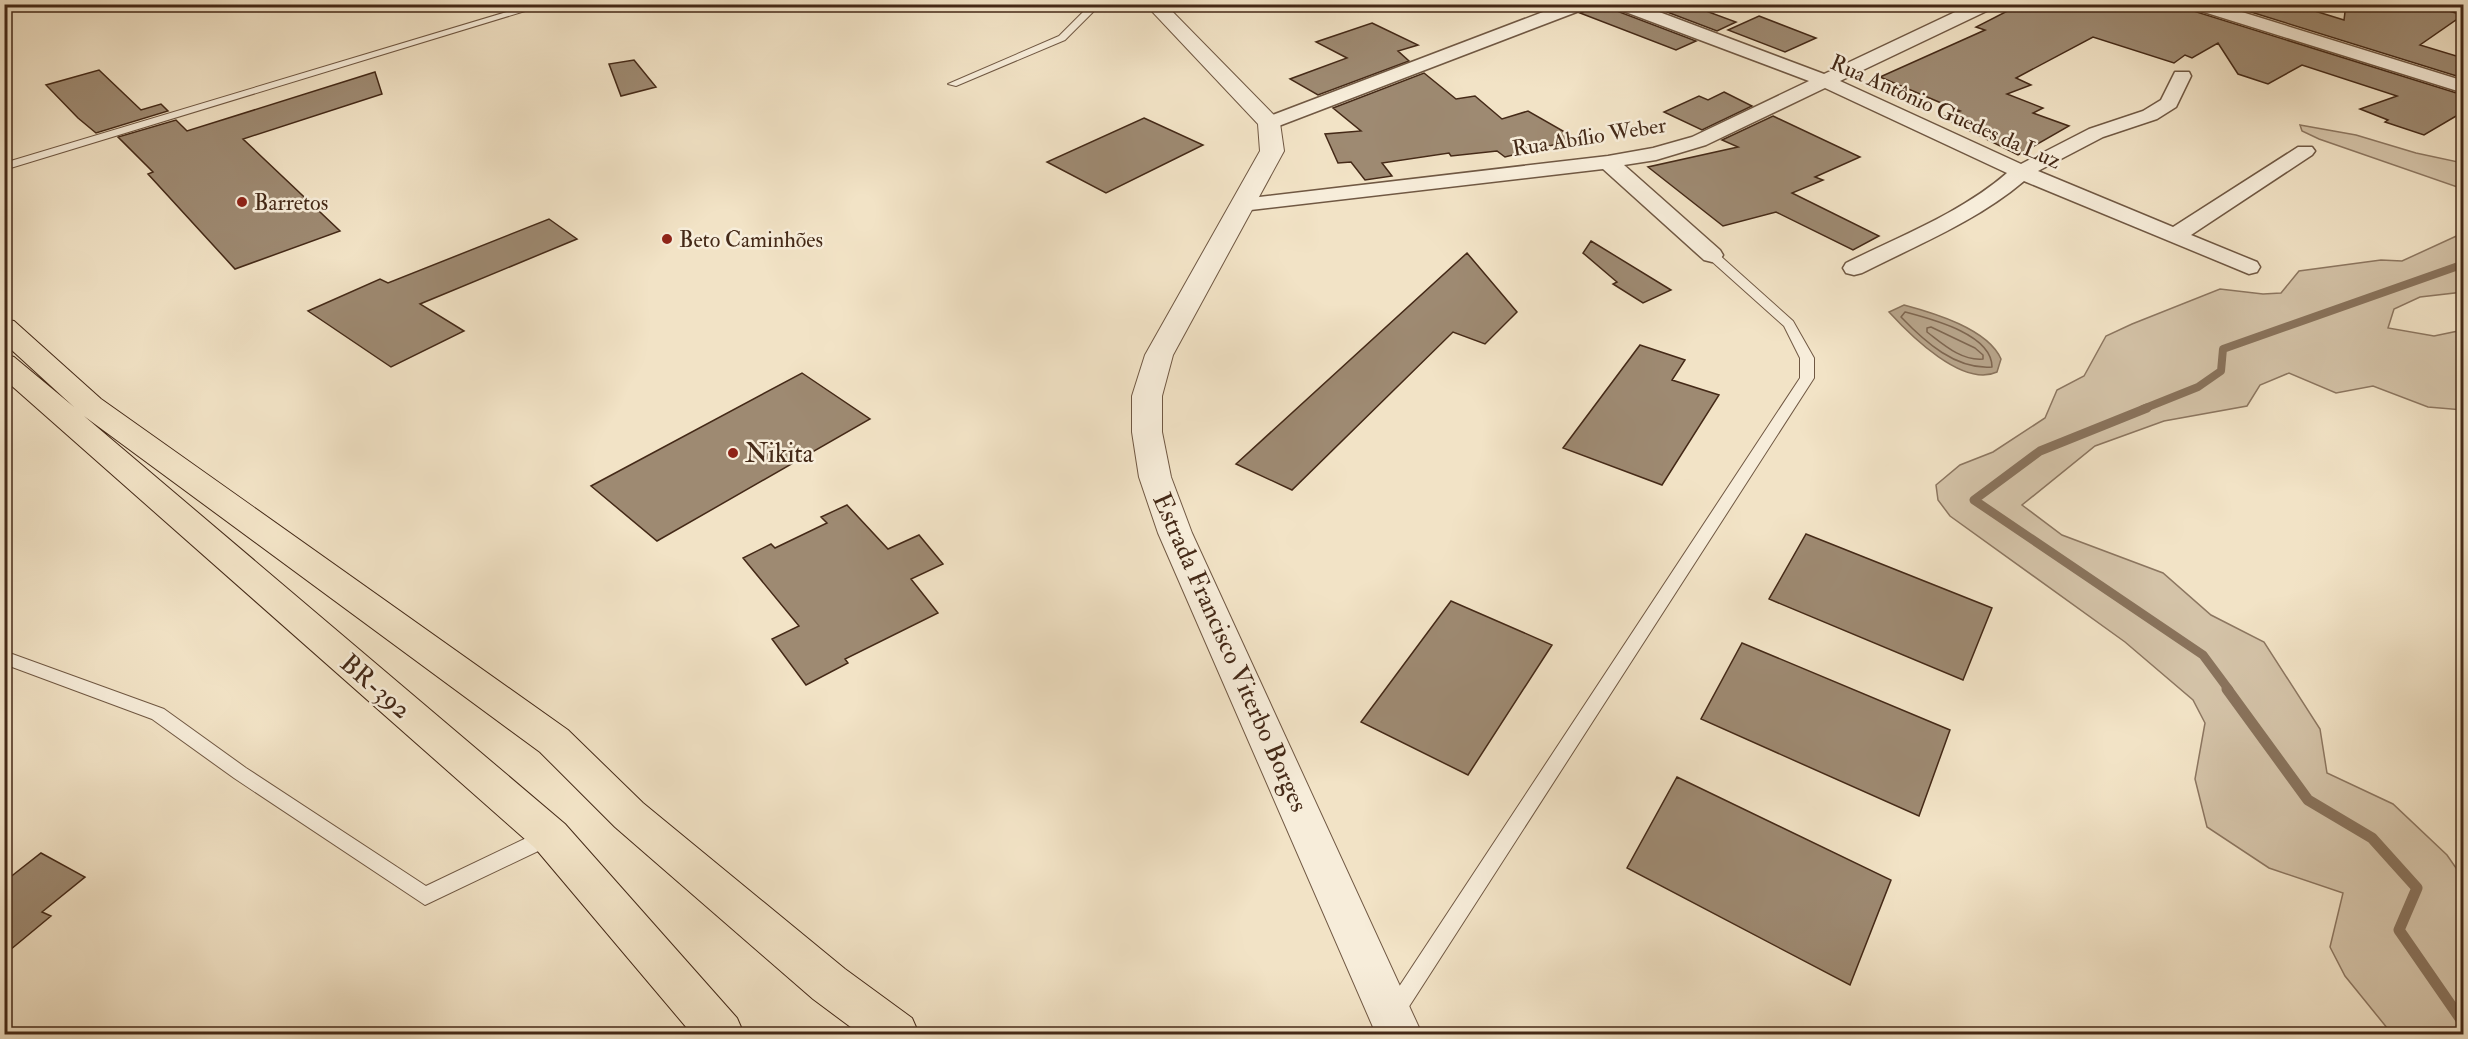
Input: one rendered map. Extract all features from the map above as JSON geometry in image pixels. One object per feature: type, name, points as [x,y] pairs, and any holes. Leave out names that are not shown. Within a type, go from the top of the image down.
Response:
[{"type":"highway","points":[[4,327],[90,406],[554,741],[629,815],[829,984],[896,1035]]},
{"type":"highway","name":"BR-392","points":[[4,363],[550,836],[721,1035]]},
{"type":"street","points":[[1154,5],[1269,123],[1581,4]]},
{"type":"street","name":"Rua Antônio Guedes da Luz","points":[[1621,4],[1825,81],[2021,172],[2249,267]]},
{"type":"street","name":"Rua Abílio Weber","points":[[1242,205],[1608,162],[1656,153],[1699,141],[1987,4]]},
{"type":"street","points":[[2197,4],[2463,87]]},
{"type":"street","points":[[1854,268],[1973,208],[1997,194],[2021,172],[2096,133],[2150,115],[2169,103],[2182,76]]},
{"type":"street","name":"Estrada Francisco Viterbo Borges","points":[[1269,123],[1272,151],[1159,354],[1147,396],[1147,432],[1155,477],[1175,533],[1395,1025]]},
{"type":"street","points":[[2174,236],[2305,151]]},
{"type":"street","points":[[1608,162],[1712,255]]},
{"type":"lane","points":[[4,167],[544,4]]},
{"type":"lane","points":[[953,84],[1062,38],[1096,4]]},
{"type":"lane","points":[[1395,1025],[1807,378],[1807,358],[1789,324],[1712,255]]},
{"type":"lane","points":[[4,657],[158,714],[240,773],[425,896],[550,836]]},
{"type":"shaded area","points":[[2300,125],[2356,135],[2416,153],[2463,163],[2463,189],[2319,139],[2302,131]]},
{"type":"shaded area","points":[[2463,233],[2463,292],[2420,297],[2394,309],[2388,328],[2434,336],[2463,330],[2463,362],[2460,362],[2463,371],[2463,410],[2428,407],[2373,386],[2336,393],[2289,373],[2260,385],[2247,406],[2164,421],[2095,446],[2022,505],[2062,535],[2163,573],[2211,615],[2264,642],[2320,729],[2327,773],[2393,804],[2447,855],[2463,878],[2463,1034],[2392,1034],[2345,976],[2330,947],[2343,893],[2269,868],[2207,827],[2195,779],[2205,723],[2193,700],[2125,642],[1950,516],[1938,500],[1936,485],[1960,465],[1993,452],[2045,418],[2057,390],[2084,376],[2106,336],[2220,289],[2263,294],[2281,293],[2299,271],[2381,260],[2402,261]]},
{"type":"water","points":[[1904,305],[1959,324],[1985,339],[2001,359],[1997,372],[1983,375],[1969,373],[1938,357],[1889,312]]},
{"type":"building","points":[[1591,4],[1611,4],[1614,10],[1696,41],[1676,50],[1580,13],[1588,10]]},
{"type":"building","points":[[1646,4],[1687,4],[1736,22],[1717,31]]},
{"type":"building","points":[[2021,4],[2187,4],[2190,10],[2463,95],[2463,112],[2424,135],[2385,122],[2388,120],[2360,109],[2397,96],[2302,65],[2268,84],[2238,74],[2218,43],[2192,58],[2185,55],[2174,63],[2093,37],[2016,78],[2031,85],[2007,94],[2043,108],[2033,113],[2069,126],[2018,155],[1942,117],[1960,111],[1880,77],[1985,30],[1976,27]]},
{"type":"building","points":[[2225,4],[2292,4],[2344,20],[2346,4],[2424,4],[2463,15],[2420,45],[2463,58],[2463,78]]},
{"type":"building","points":[[1759,16],[1816,38],[1785,52],[1728,30]]},
{"type":"building","points":[[1372,23],[1418,45],[1398,51],[1409,61],[1318,95],[1290,79],[1347,58],[1316,42]]},
{"type":"building","points":[[634,60],[656,87],[621,96],[609,64]]},
{"type":"building","points":[[99,70],[141,110],[161,104],[168,111],[96,133],[46,85]]},
{"type":"building","name":"Barretos","points":[[375,72],[382,94],[243,139],[340,231],[235,269],[148,174],[153,172],[118,137],[176,120],[187,131]]},
{"type":"building","points":[[1424,73],[1456,99],[1475,96],[1502,119],[1528,111],[1577,139],[1505,157],[1497,151],[1451,156],[1449,153],[1382,163],[1392,176],[1365,180],[1351,162],[1338,163],[1325,134],[1361,131],[1333,108]]},
{"type":"building","points":[[1724,92],[1752,106],[1702,130],[1664,112],[1699,96],[1708,100]]},
{"type":"building","points":[[1773,116],[1860,157],[1815,177],[1823,180],[1792,193],[1879,236],[1853,250],[1776,212],[1723,226],[1648,167],[1738,147],[1722,140]]},
{"type":"building","points":[[1144,118],[1203,145],[1106,193],[1047,162]]},
{"type":"building","points":[[549,219],[577,239],[420,304],[464,331],[391,367],[308,311],[380,279],[388,283]]},
{"type":"building","points":[[1591,241],[1671,290],[1643,303],[1613,284],[1617,282],[1583,253]]},
{"type":"building","points":[[1467,253],[1517,312],[1485,344],[1453,332],[1292,490],[1236,464]]},
{"type":"building","points":[[1640,345],[1685,360],[1672,380],[1719,395],[1662,485],[1563,448]]},
{"type":"building","name":"Nikita","points":[[802,373],[870,419],[657,541],[591,486]]},
{"type":"building","points":[[847,505],[888,549],[919,535],[943,564],[911,579],[938,613],[845,659],[848,663],[806,685],[772,639],[799,626],[743,558],[771,544],[775,548],[827,523],[821,517]]},
{"type":"building","points":[[1806,534],[1992,608],[1963,680],[1769,599]]},
{"type":"building","points":[[1451,601],[1552,645],[1468,775],[1361,722]]},
{"type":"building","points":[[1742,643],[1950,730],[1919,816],[1701,719]]},
{"type":"building","points":[[1677,777],[1891,880],[1850,985],[1627,868]]},
{"type":"building","points":[[41,853],[85,877],[42,912],[51,916],[4,955],[4,882]]},
{"type":"waterway","points":[[2143,409],[2198,387],[2221,371],[2223,349],[2464,264]]},
{"type":"waterway","points":[[2147,408],[2040,451],[1974,500],[2203,655],[2229,690]]},
{"type":"waterway","points":[[2227,689],[2308,800],[2372,838],[2417,888],[2399,930],[2464,1024]]},
{"type":"place","name":"Barretos","points":[[242,202]]},
{"type":"place","name":"Beto Caminhões","points":[[667,239]]},
{"type":"place","name":"Nikita","points":[[733,453]]}]
